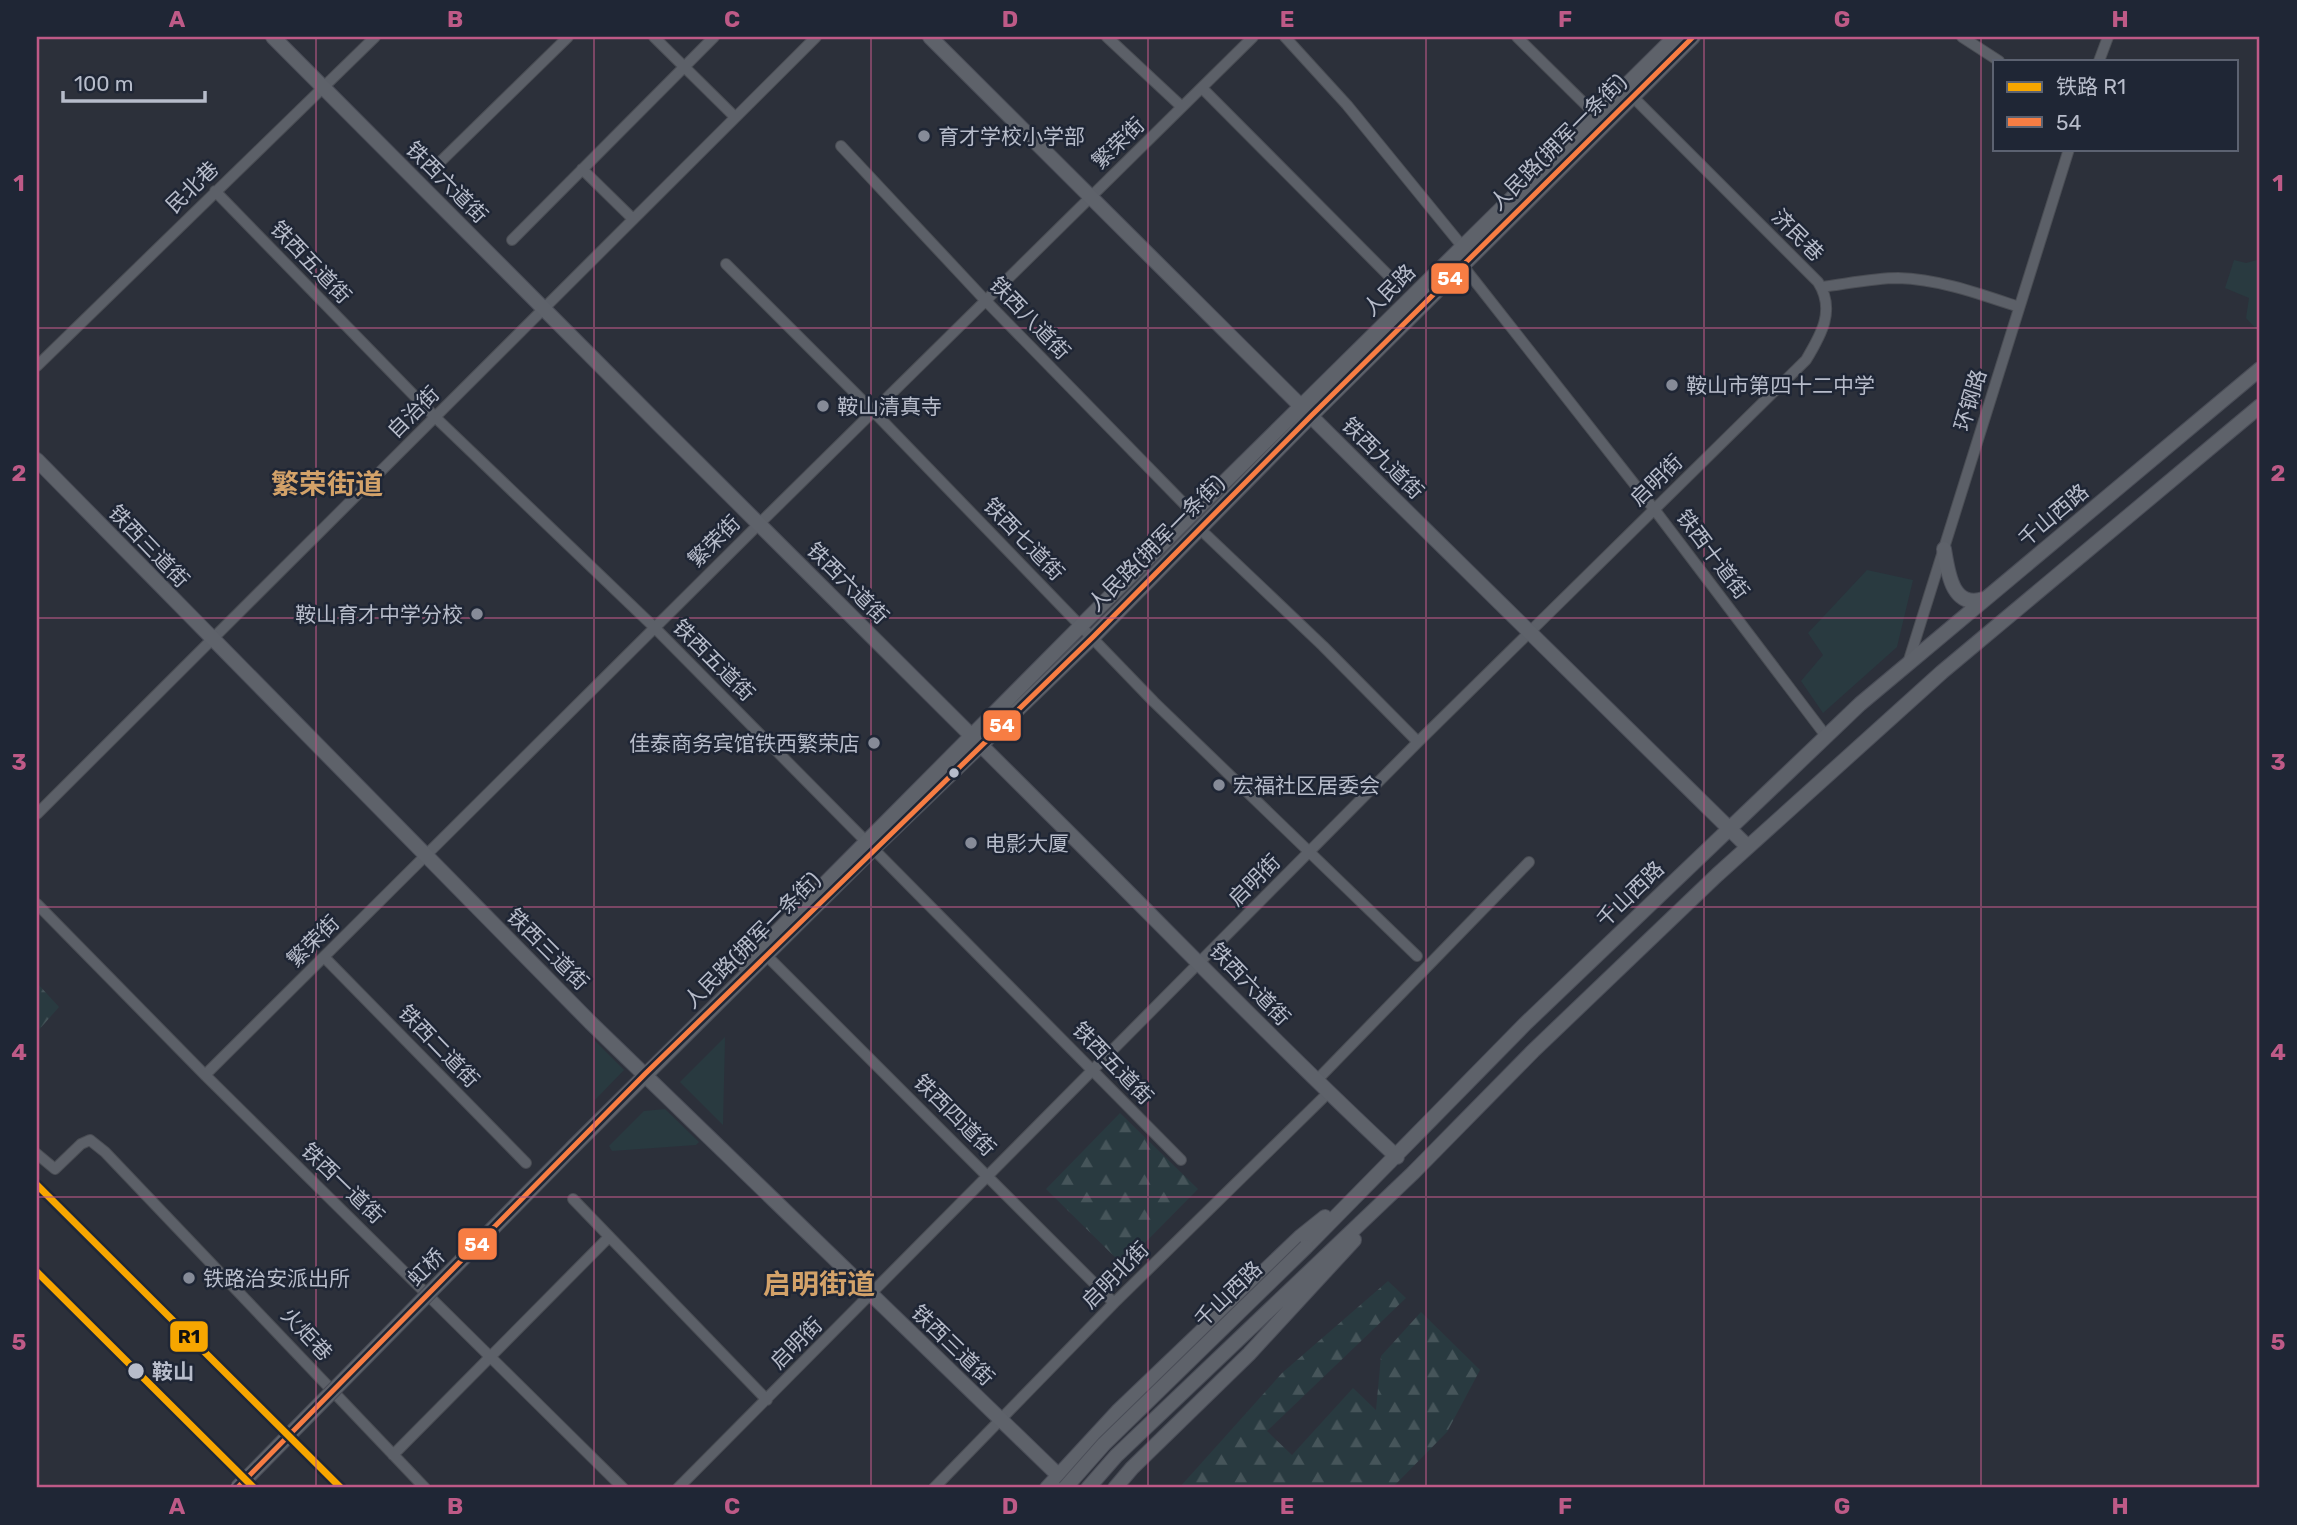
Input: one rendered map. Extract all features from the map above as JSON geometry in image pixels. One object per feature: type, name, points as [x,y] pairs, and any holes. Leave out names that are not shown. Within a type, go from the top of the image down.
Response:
[{"type":"main road","name":"铁西六道街","points":[[273,37],[981,747],[1200,962],[1315,1081],[1397,1157]]},
{"type":"main road","name":"铁西九道街","points":[[930,37],[1748,847]]},
{"type":"main road","name":"人民路","points":[[1088,632],[1193,513],[1306,411],[1462,246],[1675,37]]},
{"type":"main road","name":"人民路(拥军一条街)","points":[[643,1072],[767,956],[870,845],[981,747],[1088,632],[1200,529],[1306,411],[1463,267],[1693,37]]},
{"type":"main road","name":"千山西路","points":[[1064,1484],[1397,1157],[1525,1024],[1860,704],[2260,369]]},
{"type":"main road","name":"千山西路","points":[[1088,1488],[1116,1456],[1413,1173],[1533,1051],[1748,847],[1942,672],[2260,406]]},
{"type":"main road","name":"铁西三道街","points":[[37,460],[426,856],[1064,1484]]},
{"type":"main road","points":[[1944,549],[1949,575],[1963,600],[1974,602],[1985,599]]},
{"type":"main road","points":[[643,1072],[870,845],[971,736],[1088,632]]},
{"type":"main road","name":"虹桥","points":[[237,1488],[573,1147],[643,1072]]},
{"type":"main road","points":[[1115,1488],[1132,1468],[1250,1354],[1315,1285],[1413,1173]]},
{"type":"main road","points":[[1092,1440],[1063,1457],[1039,1457],[1045,1475],[1045,1488],[1064,1484],[1092,1440],[1119,1410],[1300,1237],[1378,1175]]},
{"type":"street","name":"民北巷","points":[[37,366],[375,37]]},
{"type":"street","points":[[436,166],[568,37]]},
{"type":"street","points":[[654,37],[735,117]]},
{"type":"street","points":[[512,240],[714,37]]},
{"type":"street","name":"自治街","points":[[37,814],[816,37]]},
{"type":"street","points":[[1107,37],[1182,107]]},
{"type":"street","name":"繁荣街","points":[[205,1075],[1253,37]]},
{"type":"street","points":[[1285,37],[1347,105],[1462,246]]},
{"type":"street","points":[[1517,37],[1596,115]]},
{"type":"street","points":[[1962,37],[1997,60]]},
{"type":"street","points":[[2099,60],[2108,37]]},
{"type":"street","points":[[1202,88],[1388,275]]},
{"type":"street","name":"济民巷","points":[[1633,97],[1822,287],[1895,278],[1919,280],[1951,286],[2020,307]]},
{"type":"street","name":"铁西八道街","points":[[841,146],[985,300],[1193,513]]},
{"type":"street","name":"环钢路","points":[[1908,663],[2069,150]]},
{"type":"street","points":[[582,169],[633,219]]},
{"type":"street","name":"铁西五道街","points":[[215,191],[435,417],[655,628],[1181,1160]]},
{"type":"street","name":"铁西七道街","points":[[726,264],[873,411],[1154,702],[1417,956]]},
{"type":"street","name":"铁西十道街","points":[[1463,267],[1654,509],[1826,736]]},
{"type":"street","name":"启明街","points":[[678,1488],[1418,742],[1806,360],[1822,332],[1828,313],[1822,287]]},
{"type":"street","points":[[1200,529],[1323,646],[1418,742]]},
{"type":"street","points":[[1315,1081],[1528,862]]},
{"type":"street","name":"铁西一道街","points":[[37,904],[205,1075],[623,1488]]},
{"type":"street","name":"铁西四道街","points":[[767,956],[1114,1303]]},
{"type":"street","name":"铁西二道街","points":[[324,957],[526,1163]]},
{"type":"street","name":"启明北街","points":[[934,1488],[1114,1303],[1328,1093]]},
{"type":"street","name":"火炬巷","points":[[37,1154],[55,1169],[81,1144],[90,1140],[105,1152],[425,1488]]},
{"type":"street","points":[[573,1199],[767,1400]]},
{"type":"street","points":[[393,1455],[609,1237]]},
{"type":"green space","points":[[2260,259],[2260,333],[2246,318],[2249,298],[2225,288],[2234,260],[2246,263]]},
{"type":"green space","points":[[1867,570],[1913,580],[1897,647],[1823,713],[1801,681],[1823,655],[1808,633]]},
{"type":"green space","points":[[37,983],[59,1007],[37,1032]]},
{"type":"green space","points":[[725,1038],[723,1125],[680,1082]]},
{"type":"green space","points":[[595,1041],[624,1070],[595,1100]]},
{"type":"green space","points":[[665,1109],[699,1142],[696,1145],[612,1151],[609,1146],[644,1111]]},
{"type":"green space","points":[[1120,1113],[1198,1189],[1123,1265],[1046,1189]]},
{"type":"green space","points":[[1388,1281],[1406,1298],[1267,1431],[1292,1455],[1353,1388],[1376,1410],[1381,1356],[1421,1312],[1480,1370],[1447,1432],[1392,1488],[1179,1488],[1282,1373]]},
{"type":"rail line","name":"R1","points":[[37,1185],[341,1488]]},
{"type":"rail line","name":"R1","points":[[37,1272],[254,1488]]},
{"type":"transit line","name":"54","points":[[237,1488],[645,1074],[1093,637],[1311,416],[1693,37]]},
{"type":"place","name":"育才学校小学部","points":[[924,136]]},
{"type":"place","name":"鞍山市第四十二中学","points":[[1672,385]]},
{"type":"place","name":"鞍山清真寺","points":[[823,406]]},
{"type":"place","name":"鞍山育才中学分校","points":[[477,614]]},
{"type":"place","name":"佳泰商务宾馆铁西繁荣店","points":[[874,743]]},
{"type":"place","name":"宏福社区居委会","points":[[1219,785]]},
{"type":"place","name":"电影大厦","points":[[971,843]]},
{"type":"place","name":"铁路治安派出所","points":[[189,1278]]},
{"type":"place","name":"鞍山","points":[[136,1371]]},
{"type":"district","name":"繁荣街道","points":[[327,484]]},
{"type":"district","name":"启明街道","points":[[819,1284]]}]
